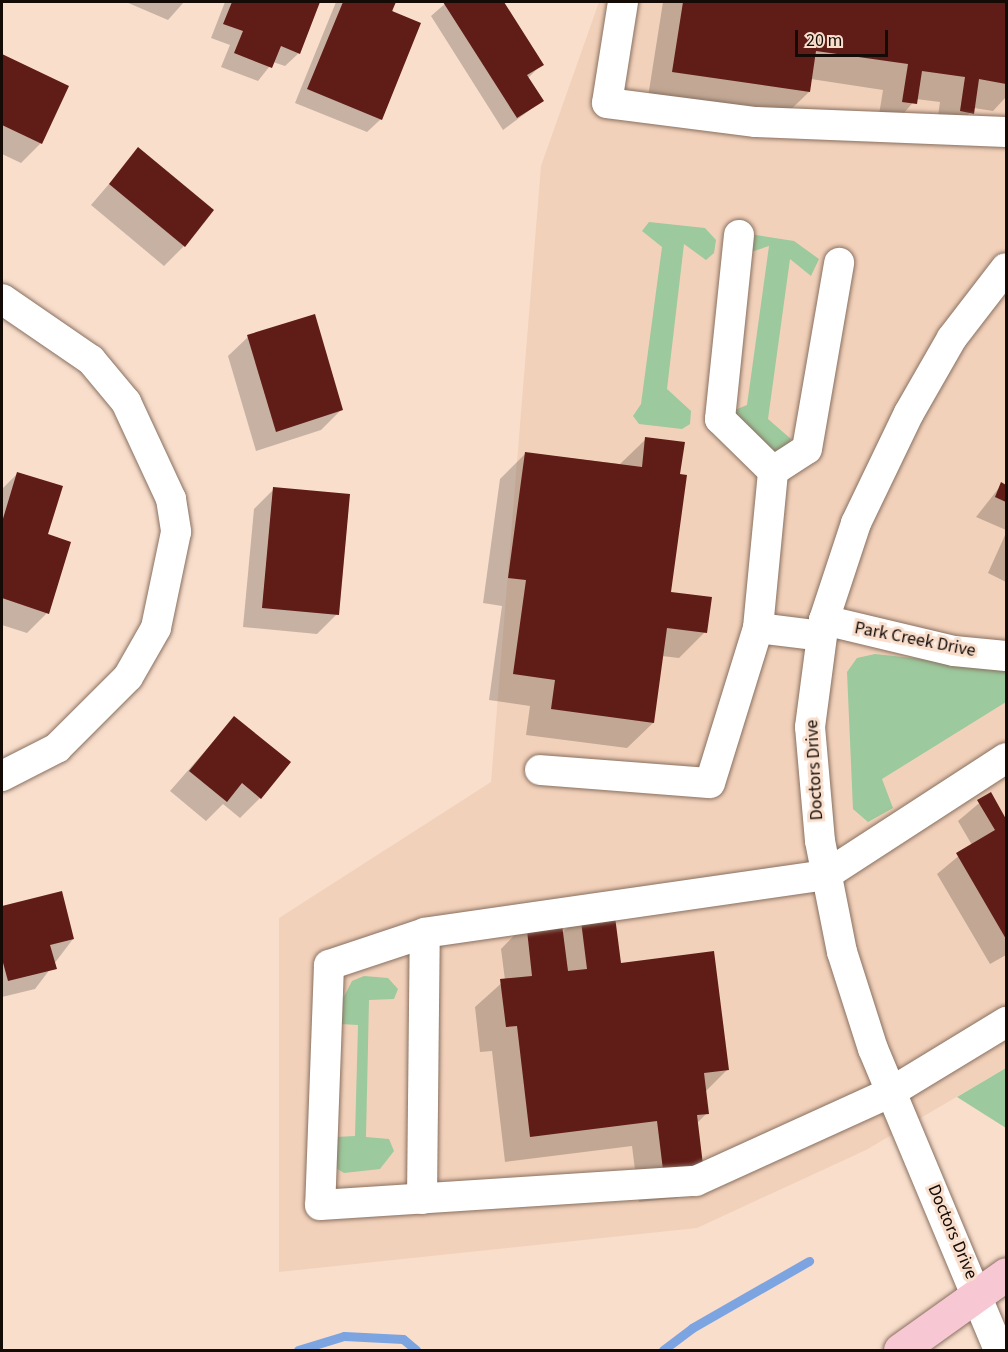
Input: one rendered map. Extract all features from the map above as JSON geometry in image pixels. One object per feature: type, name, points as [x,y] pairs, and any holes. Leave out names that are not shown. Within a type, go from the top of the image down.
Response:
[{"type":"main road","points":[[900,1350],[1006,1274]]},
{"type":"street","points":[[623,2],[607,103],[756,122],[1006,132]]},
{"type":"street","points":[[540,770],[710,783],[758,628],[772,471],[720,418],[739,234]]},
{"type":"street","points":[[772,471],[807,449],[839,263]]},
{"type":"street","name":"Doctors Drive","points":[[999,1350],[978,1292],[891,1092],[842,952],[826,875],[810,727],[823,628],[856,523],[909,413],[952,338],[1006,268]]},
{"type":"street","points":[[2,299],[91,360],[126,402],[171,499],[176,532],[156,628],[128,677],[91,720],[57,748],[2,776]]},
{"type":"street","name":"Park Creek Drive","points":[[758,628],[823,628],[942,649],[1006,657]]},
{"type":"street","points":[[1006,758],[826,875],[425,933],[328,965],[320,1205],[696,1181],[891,1092],[1006,1022]]},
{"type":"street","points":[[422,1199],[425,933]]},
{"type":"street","points":[[978,1292],[1006,1314]]},
{"type":"shaded area","points":[[599,2],[1006,2],[1006,1068],[866,1150],[697,1228],[279,1272],[279,918],[491,782],[541,166]]},
{"type":"green space","points":[[649,222],[705,228],[716,240],[714,253],[706,260],[684,244],[667,389],[691,411],[690,424],[682,429],[639,424],[633,416],[641,404],[662,247],[642,231]]},
{"type":"green space","points":[[749,234],[794,241],[819,259],[811,276],[790,259],[768,419],[791,439],[783,459],[718,417],[747,405],[769,246],[748,253]]},
{"type":"green space","points":[[875,654],[1006,668],[1006,702],[882,779],[893,808],[868,822],[853,809],[847,672],[857,658]]},
{"type":"green space","points":[[364,976],[388,978],[398,989],[394,999],[369,1000],[366,1137],[389,1139],[394,1151],[380,1169],[344,1173],[334,1167],[336,1137],[355,1136],[358,1025],[340,1024],[336,1012],[352,981]]},
{"type":"green space","points":[[1006,1068],[1006,1128],[957,1097]]},
{"type":"building","points":[[232,2],[320,2],[300,54],[281,46],[272,68],[234,53],[243,31],[223,24]]},
{"type":"building","points":[[343,2],[396,2],[392,11],[421,23],[382,120],[307,89]]},
{"type":"building","points":[[443,2],[504,2],[544,65],[527,75],[544,101],[517,118]]},
{"type":"building","points":[[683,2],[1006,2],[1006,84],[979,79],[974,114],[960,111],[965,77],[922,71],[917,104],[902,102],[908,64],[816,51],[810,92],[672,72]]},
{"type":"building","points":[[2,54],[69,86],[42,144],[2,125]]},
{"type":"building","points":[[138,147],[214,210],[185,247],[109,184]]},
{"type":"building","points":[[315,314],[343,410],[276,432],[247,335]]},
{"type":"building","points":[[645,437],[685,442],[680,474],[687,475],[671,592],[712,597],[707,633],[667,628],[654,723],[551,709],[555,680],[513,674],[526,580],[508,578],[525,452],[642,467]]},
{"type":"building","points":[[17,472],[63,486],[48,534],[71,542],[49,614],[2,598],[2,522]]},
{"type":"building","points":[[1001,482],[1006,485],[1006,502],[995,497]]},
{"type":"building","points":[[273,487],[350,494],[339,615],[262,608]]},
{"type":"building","points":[[234,716],[291,762],[261,799],[242,783],[227,802],[189,771]]},
{"type":"building","points":[[991,792],[1006,819],[1006,939],[956,853],[995,830],[977,800]]},
{"type":"building","points":[[62,891],[74,939],[50,945],[57,969],[8,981],[2,959],[2,906]]},
{"type":"building","points":[[614,909],[621,963],[714,951],[729,1070],[704,1073],[709,1114],[697,1115],[704,1173],[664,1178],[657,1121],[530,1137],[517,1026],[506,1027],[500,979],[532,976],[526,921],[561,917],[568,971],[587,969],[580,913]]},
{"type":"waterway","points":[[663,1350],[692,1328],[809,1261]]},
{"type":"waterway","points":[[298,1350],[344,1336],[403,1339],[416,1350]]}]
